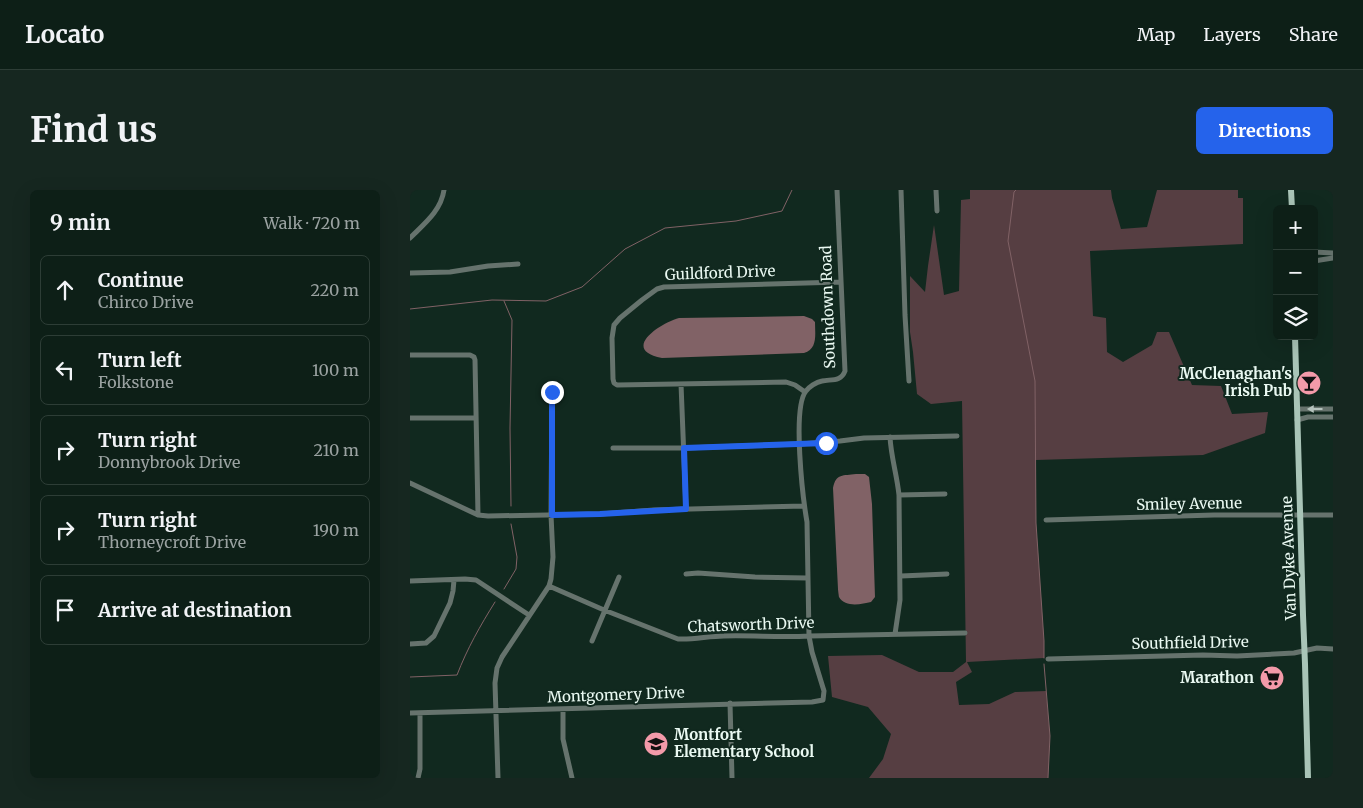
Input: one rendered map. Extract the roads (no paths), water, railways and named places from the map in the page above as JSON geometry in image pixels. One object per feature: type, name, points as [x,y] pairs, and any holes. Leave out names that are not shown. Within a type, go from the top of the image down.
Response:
[{"type":"main road","points":[[1291,190],[1292,205]]},
{"type":"main road","name":"Van Dyke Avenue","points":[[1295,340],[1308,778]]},
{"type":"street","points":[[410,238],[438,209],[444,190]]},
{"type":"street","name":"Southdown Road","points":[[805,392],[818,382],[836,379],[844,374],[837,190]]},
{"type":"street","points":[[901,190],[909,381]]},
{"type":"street","points":[[936,190],[937,211]]},
{"type":"street","points":[[1318,252],[1333,253]]},
{"type":"street","points":[[1318,260],[1333,258]]},
{"type":"street","points":[[410,273],[450,272],[488,266],[518,264]]},
{"type":"street","name":"Guildford Drive","points":[[681,384],[619,386],[615,384],[613,379],[612,338],[614,325],[642,300],[660,288],[668,286],[841,282]]},
{"type":"street","points":[[410,355],[470,355],[474,357],[476,362],[475,418],[478,515]]},
{"type":"street","points":[[686,509],[681,384],[786,382],[795,385],[805,392],[800,409],[800,444],[806,522],[809,636]]},
{"type":"street","points":[[498,778],[495,712],[496,668],[549,586],[553,565],[552,392]]},
{"type":"street","points":[[1297,408],[1333,409]]},
{"type":"street","points":[[1297,420],[1308,417],[1333,417]]},
{"type":"street","points":[[410,418],[475,418]]},
{"type":"street","points":[[613,448],[684,448],[800,444],[840,442],[864,438],[957,436]]},
{"type":"street","points":[[890,437],[899,495],[901,576],[896,634]]},
{"type":"street","points":[[410,483],[478,515],[488,516],[600,514],[686,509],[804,506]]},
{"type":"street","points":[[899,495],[945,494]]},
{"type":"street","name":"Smiley Avenue","points":[[1046,520],[1214,515],[1333,515]]},
{"type":"street","points":[[686,574],[807,578]]},
{"type":"street","points":[[901,576],[947,574]]},
{"type":"street","points":[[592,641],[619,577]]},
{"type":"street","points":[[410,644],[426,642],[434,636],[450,603],[454,580]]},
{"type":"street","points":[[410,581],[471,580],[480,582],[529,615]]},
{"type":"street","name":"Chatsworth Drive","points":[[549,586],[678,639],[723,636],[788,637],[965,633]]},
{"type":"street","name":"Montgomery Drive","points":[[410,713],[819,701],[823,700],[824,691],[809,636]]},
{"type":"street","name":"Southfield Drive","points":[[1048,659],[1203,655],[1237,656],[1333,649]]},
{"type":"street","points":[[730,704],[732,778]]},
{"type":"street","points":[[563,709],[563,739],[572,778]]},
{"type":"street","points":[[418,778],[420,769],[420,713]]},
{"type":"waterway","points":[[410,309],[492,300],[546,301],[582,287],[625,249],[665,228],[736,221],[782,211],[792,190]]},
{"type":"waterway","points":[[1016,190],[1014,192],[1008,241],[1035,381],[1036,523],[1044,658]]},
{"type":"waterway","points":[[504,301],[512,320],[511,506]]},
{"type":"waterway","points":[[504,589],[516,569],[517,557],[511,524]]},
{"type":"waterway","points":[[410,677],[457,675],[474,638],[495,602]]},
{"type":"waterway","points":[[1044,664],[1050,736],[1048,778]]},
{"type":"place","name":"McClenaghan's Irish Pub","points":[[1309,383]]},
{"type":"place","name":"Marathon","points":[[1272,678]]},
{"type":"place","name":"Montfort Elementary School","points":[[656,744]]}]
